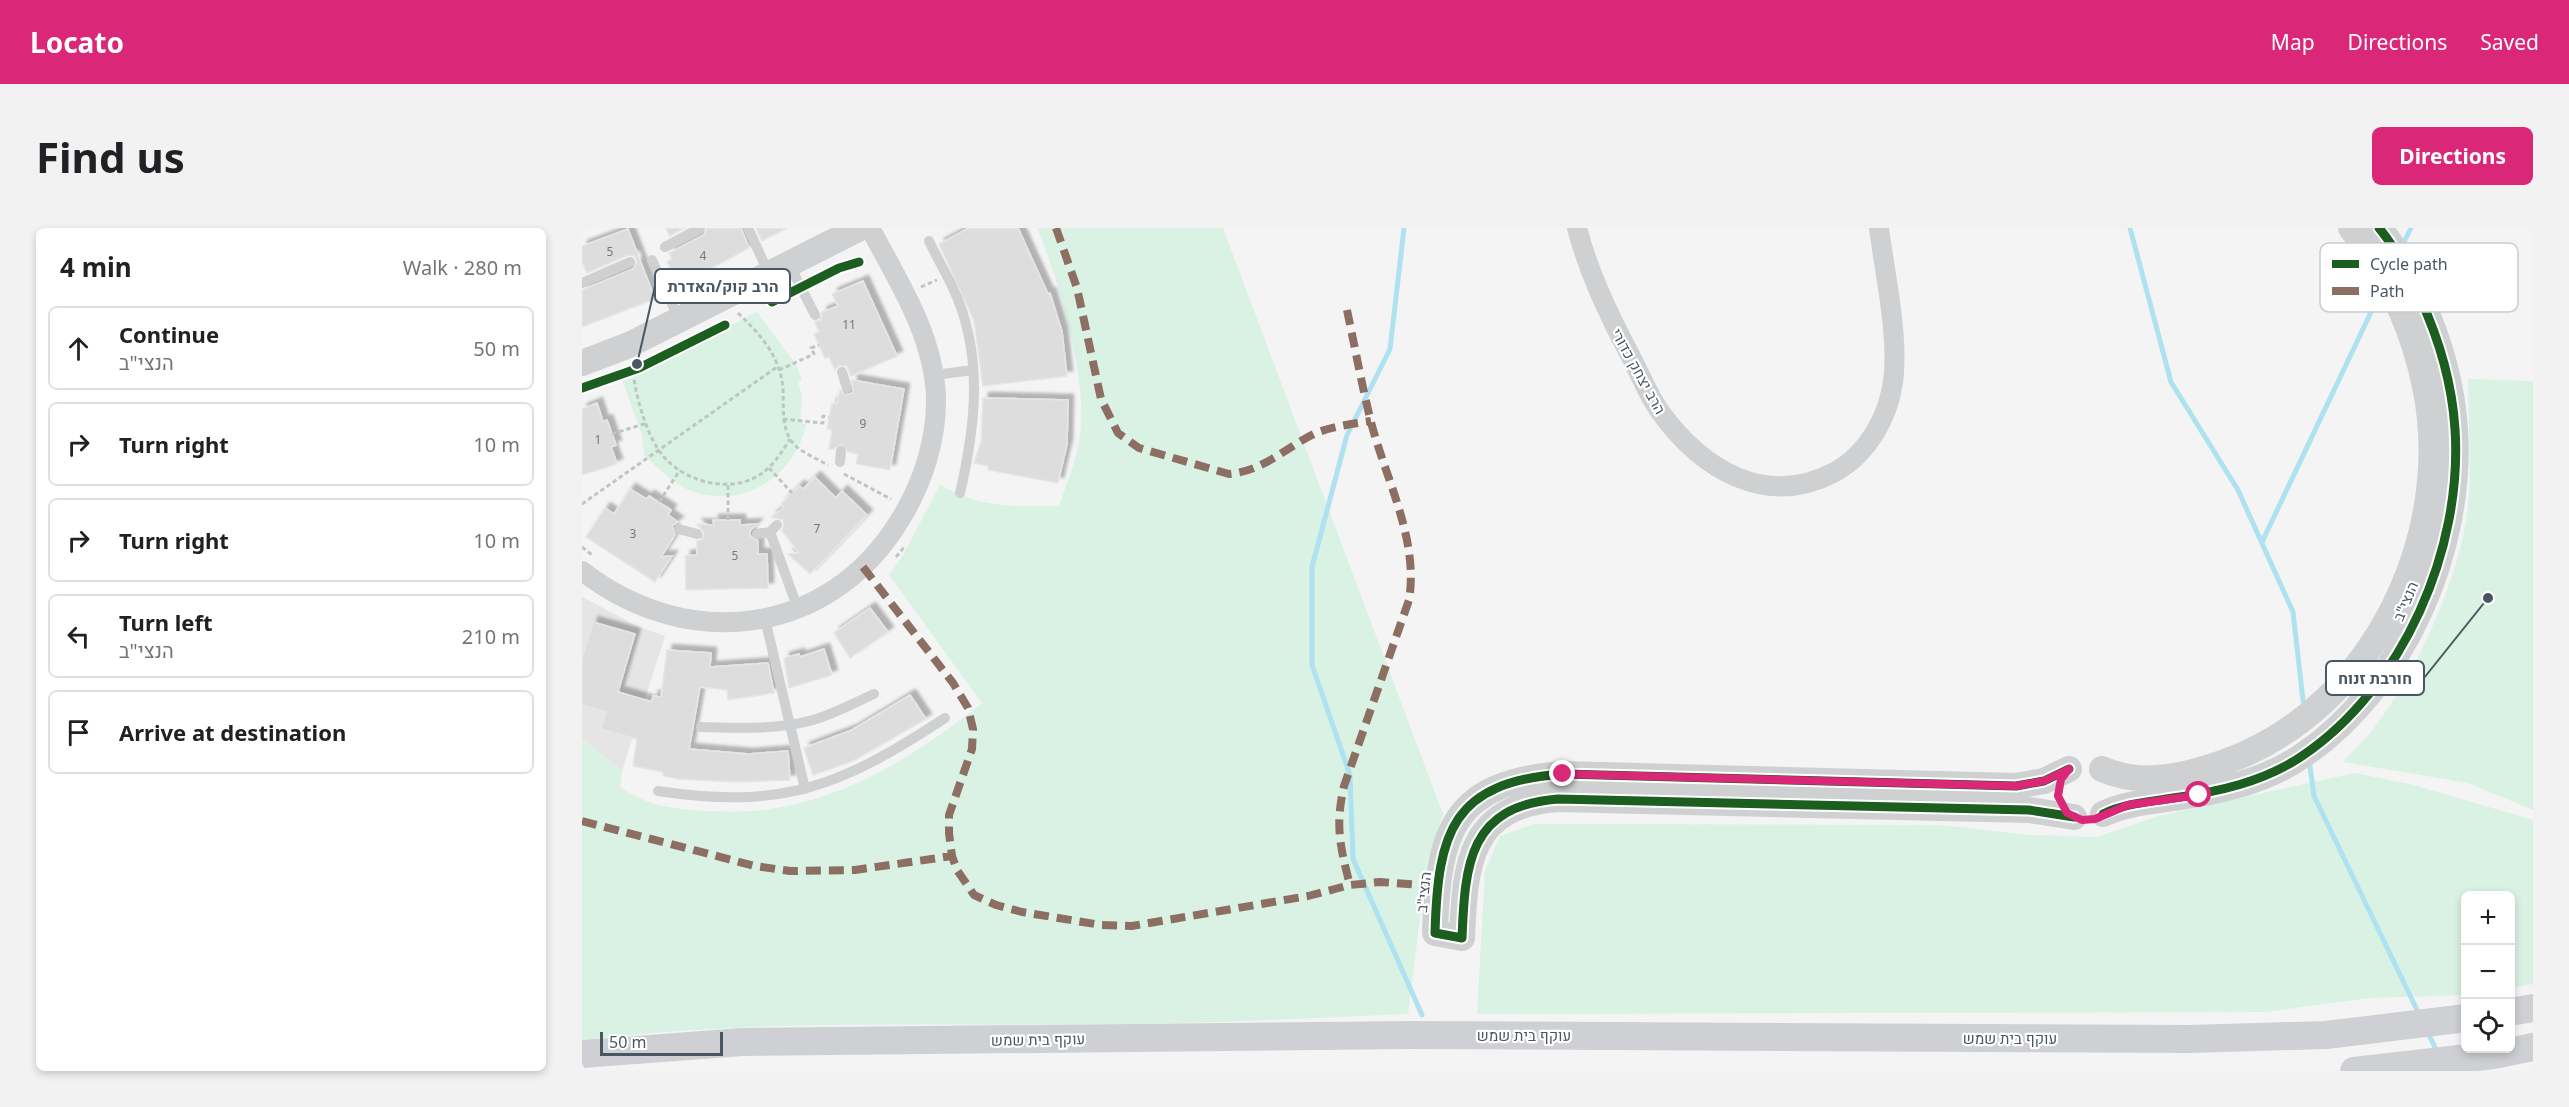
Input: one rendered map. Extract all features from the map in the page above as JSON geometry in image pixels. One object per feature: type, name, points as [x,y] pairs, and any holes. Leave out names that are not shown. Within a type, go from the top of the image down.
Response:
[{"type":"main road","points":[[2515,1011],[2533,1008]]},
{"type":"main road","name":"עוקף בית שמש","points":[[582,1054],[742,1042],[1411,1035],[2190,1039],[2326,1035],[2461,1019]]},
{"type":"main road","points":[[2355,1071],[2494,1058],[2533,1047]]},
{"type":"street","points":[[583,362],[632,364],[679,319],[860,228]]},
{"type":"street","points":[[590,566],[631,602],[669,616],[719,623],[765,619],[798,609],[838,588],[863,567],[887,542],[897,506],[922,478],[935,417],[934,375],[920,327],[870,228]]},
{"type":"street","name":"הרב יצחק כדורי","points":[[1577,228],[1591,273],[1609,315],[1660,412],[1688,446],[1719,470],[1752,483],[1786,486],[1817,480],[1846,466],[1869,442],[1886,411],[1894,373],[1880,228]]},
{"type":"street","name":"הנצי\"ב","points":[[2351,228],[2363,243]]},
{"type":"street","name":"הנצי\"ב","points":[[2379,228],[2389,243]]},
{"type":"street","name":"הנצי\"ב","points":[[2102,769],[2131,778],[2177,775],[2233,759],[2277,738],[2299,724],[2345,681],[2383,628],[2401,593],[2415,556],[2429,489],[2431,438],[2426,387],[2413,339],[2402,312]]},
{"type":"street","name":"הנצי\"ב","points":[[2103,814],[2128,805],[2229,788],[2253,780],[2301,757],[2356,708],[2385,672],[2409,632],[2427,592],[2446,524],[2454,481],[2455,429],[2448,377],[2426,312]]},
{"type":"street","points":[[2086,764],[2102,769],[2111,778],[2114,792],[2112,804],[2103,814],[2091,820],[2074,818],[2064,809],[2058,796],[2061,779],[2069,769],[2086,764]]},
{"type":"street","name":"הנצי\"ב","points":[[2069,769],[2044,781],[2016,786],[1563,774],[1532,776],[1506,782],[1485,792],[1468,806],[1456,822],[1448,841],[1438,884],[1435,933],[1462,938],[1468,871],[1481,837],[1502,813],[1536,801],[1558,799],[2029,810],[2074,818]]},
{"type":"lane","points":[[665,247],[700,228]]},
{"type":"lane","points":[[748,228],[815,315]]},
{"type":"lane","points":[[929,241],[952,285],[969,340],[973,370],[974,425],[960,493]]},
{"type":"lane","points":[[652,260],[679,319]]},
{"type":"lane","points":[[582,283],[630,262]]},
{"type":"lane","points":[[934,375],[973,370]]},
{"type":"lane","points":[[842,372],[847,388]]},
{"type":"lane","points":[[758,534],[773,528],[798,609]]},
{"type":"lane","points":[[680,529],[697,534]]},
{"type":"lane","points":[[765,619],[805,789]]},
{"type":"lane","points":[[701,727],[753,729],[790,725],[815,719],[874,694]]},
{"type":"lane","points":[[658,791],[731,799],[764,797],[805,789],[872,763],[945,718]]},
{"type":"path","points":[[915,279],[921,292]]},
{"type":"path","points":[[722,297],[763,338],[778,368],[783,419],[790,440],[795,446]]},
{"type":"path","points":[[582,504],[658,449],[778,368],[813,354],[811,348],[819,345]]},
{"type":"path","points":[[632,364],[647,423],[658,449],[680,470],[708,482],[728,484],[752,479],[769,468],[790,440]]},
{"type":"path","points":[[783,419],[823,423],[824,416],[830,417]]},
{"type":"path","points":[[612,434],[647,423]]},
{"type":"path","points":[[769,468],[792,493]]},
{"type":"path","points":[[659,502],[680,470]]},
{"type":"path","points":[[728,484],[728,520]]},
{"type":"path","points":[[894,559],[906,543]]},
{"type":"path","points":[[582,547],[590,566]]},
{"type":"shaded area","points":[[582,597],[639,627],[665,636],[622,771],[582,739]]},
{"type":"green space","points":[[1037,228],[1223,228],[1443,814],[1427,862],[1408,1014],[1054,1025],[784,1026],[650,1033],[582,1040],[582,739],[622,771],[620,787],[640,798],[682,809],[746,811],[784,807],[854,784],[920,748],[982,703],[889,575],[902,557],[940,485],[984,502],[1012,506],[1059,506],[1079,444],[1080,386],[1070,330],[1054,274]]},
{"type":"green space","points":[[757,312],[797,366],[802,380],[798,382],[802,395],[800,423],[806,424],[800,443],[791,459],[779,473],[748,492],[730,496],[710,496],[691,491],[672,480],[644,455],[642,435],[622,380]]},
{"type":"green space","points":[[2468,379],[2533,381],[2533,810],[2468,783],[2343,762],[2374,728],[2405,681],[2434,623],[2456,562],[2464,534],[2468,507],[2470,459]]},
{"type":"green space","points":[[2355,773],[2414,785],[2533,820],[2533,984],[2515,987],[2515,891],[2461,891],[2461,995],[2369,998],[2266,1012],[1477,1014],[1485,871],[1500,836],[1534,824],[1941,825],[2029,835],[2097,837],[2158,816]]},
{"type":"building","points":[[666,228],[684,228],[670,236]]},
{"type":"building","points":[[707,228],[741,228],[749,248],[680,285],[667,262],[672,259],[669,253],[704,235]]},
{"type":"building","points":[[756,228],[787,228],[762,241]]},
{"type":"building","points":[[969,228],[1018,228],[1048,294],[1050,293],[1062,332],[1067,376],[983,386],[974,321],[939,244]]},
{"type":"building","points":[[628,229],[655,299],[582,327],[582,290],[633,269],[637,262],[635,256],[628,255],[587,273],[582,262],[582,246]]},
{"type":"building","points":[[863,281],[897,356],[851,376],[847,366],[839,365],[835,370],[829,357],[825,358],[814,334],[819,332],[815,322],[821,320],[822,312],[838,306],[832,294]]},
{"type":"building","points":[[852,380],[904,389],[890,470],[856,464],[858,454],[848,452],[842,444],[829,449],[832,430],[827,429],[832,403],[837,404],[840,390],[845,395],[853,393]]},
{"type":"building","points":[[983,398],[1068,400],[1067,444],[1058,483],[988,470],[988,466],[974,463],[981,442]]},
{"type":"building","points":[[597,403],[603,422],[607,420],[616,445],[611,447],[617,464],[582,475],[582,409]]},
{"type":"building","points":[[815,477],[836,498],[842,491],[867,515],[810,574],[788,554],[799,553],[782,531],[783,520],[771,517],[784,508],[781,504],[799,486],[803,489]]},
{"type":"building","points":[[630,489],[646,499],[649,496],[671,510],[668,515],[678,522],[672,526],[675,535],[661,557],[672,556],[655,582],[586,537],[605,508],[614,514]]},
{"type":"building","points":[[713,520],[740,520],[740,525],[757,524],[750,531],[750,536],[758,541],[758,554],[767,554],[768,588],[686,590],[685,556],[697,555],[697,541],[703,539],[704,533],[697,524],[714,525]]},
{"type":"building","points":[[870,608],[888,632],[850,658],[834,633]]},
{"type":"building","points":[[593,622],[635,634],[618,692],[652,702],[653,696],[661,697],[667,650],[711,653],[710,667],[768,663],[774,693],[728,700],[727,690],[700,687],[689,749],[748,754],[788,751],[790,780],[737,782],[678,779],[663,776],[663,772],[633,766],[637,739],[601,729],[606,712],[582,705],[582,659]]},
{"type":"building","points":[[824,649],[832,675],[789,688],[784,658],[799,654],[800,657]]},
{"type":"building","points":[[910,695],[926,719],[853,761],[813,775],[804,748],[852,730]]},
{"type":"waterway","points":[[1404,228],[1390,349],[1347,435],[1312,567],[1312,665],[1350,775],[1353,859],[1422,1015]]},
{"type":"waterway","points":[[2130,228],[2171,382],[2238,490],[2293,612],[2304,709]]},
{"type":"waterway","points":[[2404,243],[2411,228]]},
{"type":"waterway","points":[[2262,542],[2371,312]]},
{"type":"waterway","points":[[2309,759],[2314,796],[2419,1014]]},
{"type":"waterway","points":[[2427,1030],[2437,1052]]},
{"type":"marked path","points":[[1056,228],[1077,288],[1101,399],[1118,433],[1139,448],[1229,474],[1242,472],[1264,463],[1316,433],[1371,421]]},
{"type":"marked path","points":[[1347,310],[1371,422],[1405,533],[1411,578],[1409,600],[1341,800],[1340,836],[1350,885]]},
{"type":"marked path","points":[[863,567],[953,683],[968,708],[973,729],[972,749],[949,815],[949,833],[952,856],[957,870],[974,895],[996,905],[1022,912],[1101,925],[1132,926],[1308,896],[1350,885],[1380,882],[1438,886]]},
{"type":"marked path","points":[[582,821],[755,866],[790,871],[855,870],[952,856]]},
{"type":"cycle path","points":[[2379,228],[2390,243]]},
{"type":"cycle path","points":[[772,302],[839,268],[859,262]]},
{"type":"cycle path","points":[[2103,814],[2129,805],[2206,793],[2240,784],[2287,765],[2338,727],[2370,693],[2397,654],[2419,612],[2437,567],[2449,521],[2455,475],[2455,429],[2451,395],[2439,345],[2426,312]]},
{"type":"cycle path","points":[[582,388],[639,368],[725,325]]},
{"type":"cycle path","points":[[2069,769],[2044,781],[2016,786],[1563,774],[1526,779],[1497,788],[1475,801],[1458,819],[1448,840],[1441,867],[1435,933],[1462,938],[1466,886],[1470,863],[1478,843],[1489,826],[1506,813],[1528,804],[1558,799],[2029,810],[2074,817]]},
{"type":"place","name":"הרב קוק/האדרת","points":[[637,364]]},
{"type":"place","name":"חורבת זנוח","points":[[2488,598]]},
{"type":"route","points":[[1563,774],[2016,786],[2044,781],[2069,769],[2059,784],[2059,801],[2067,813],[2078,819],[2086,820],[2095,819],[2122,806],[2199,795]]}]
